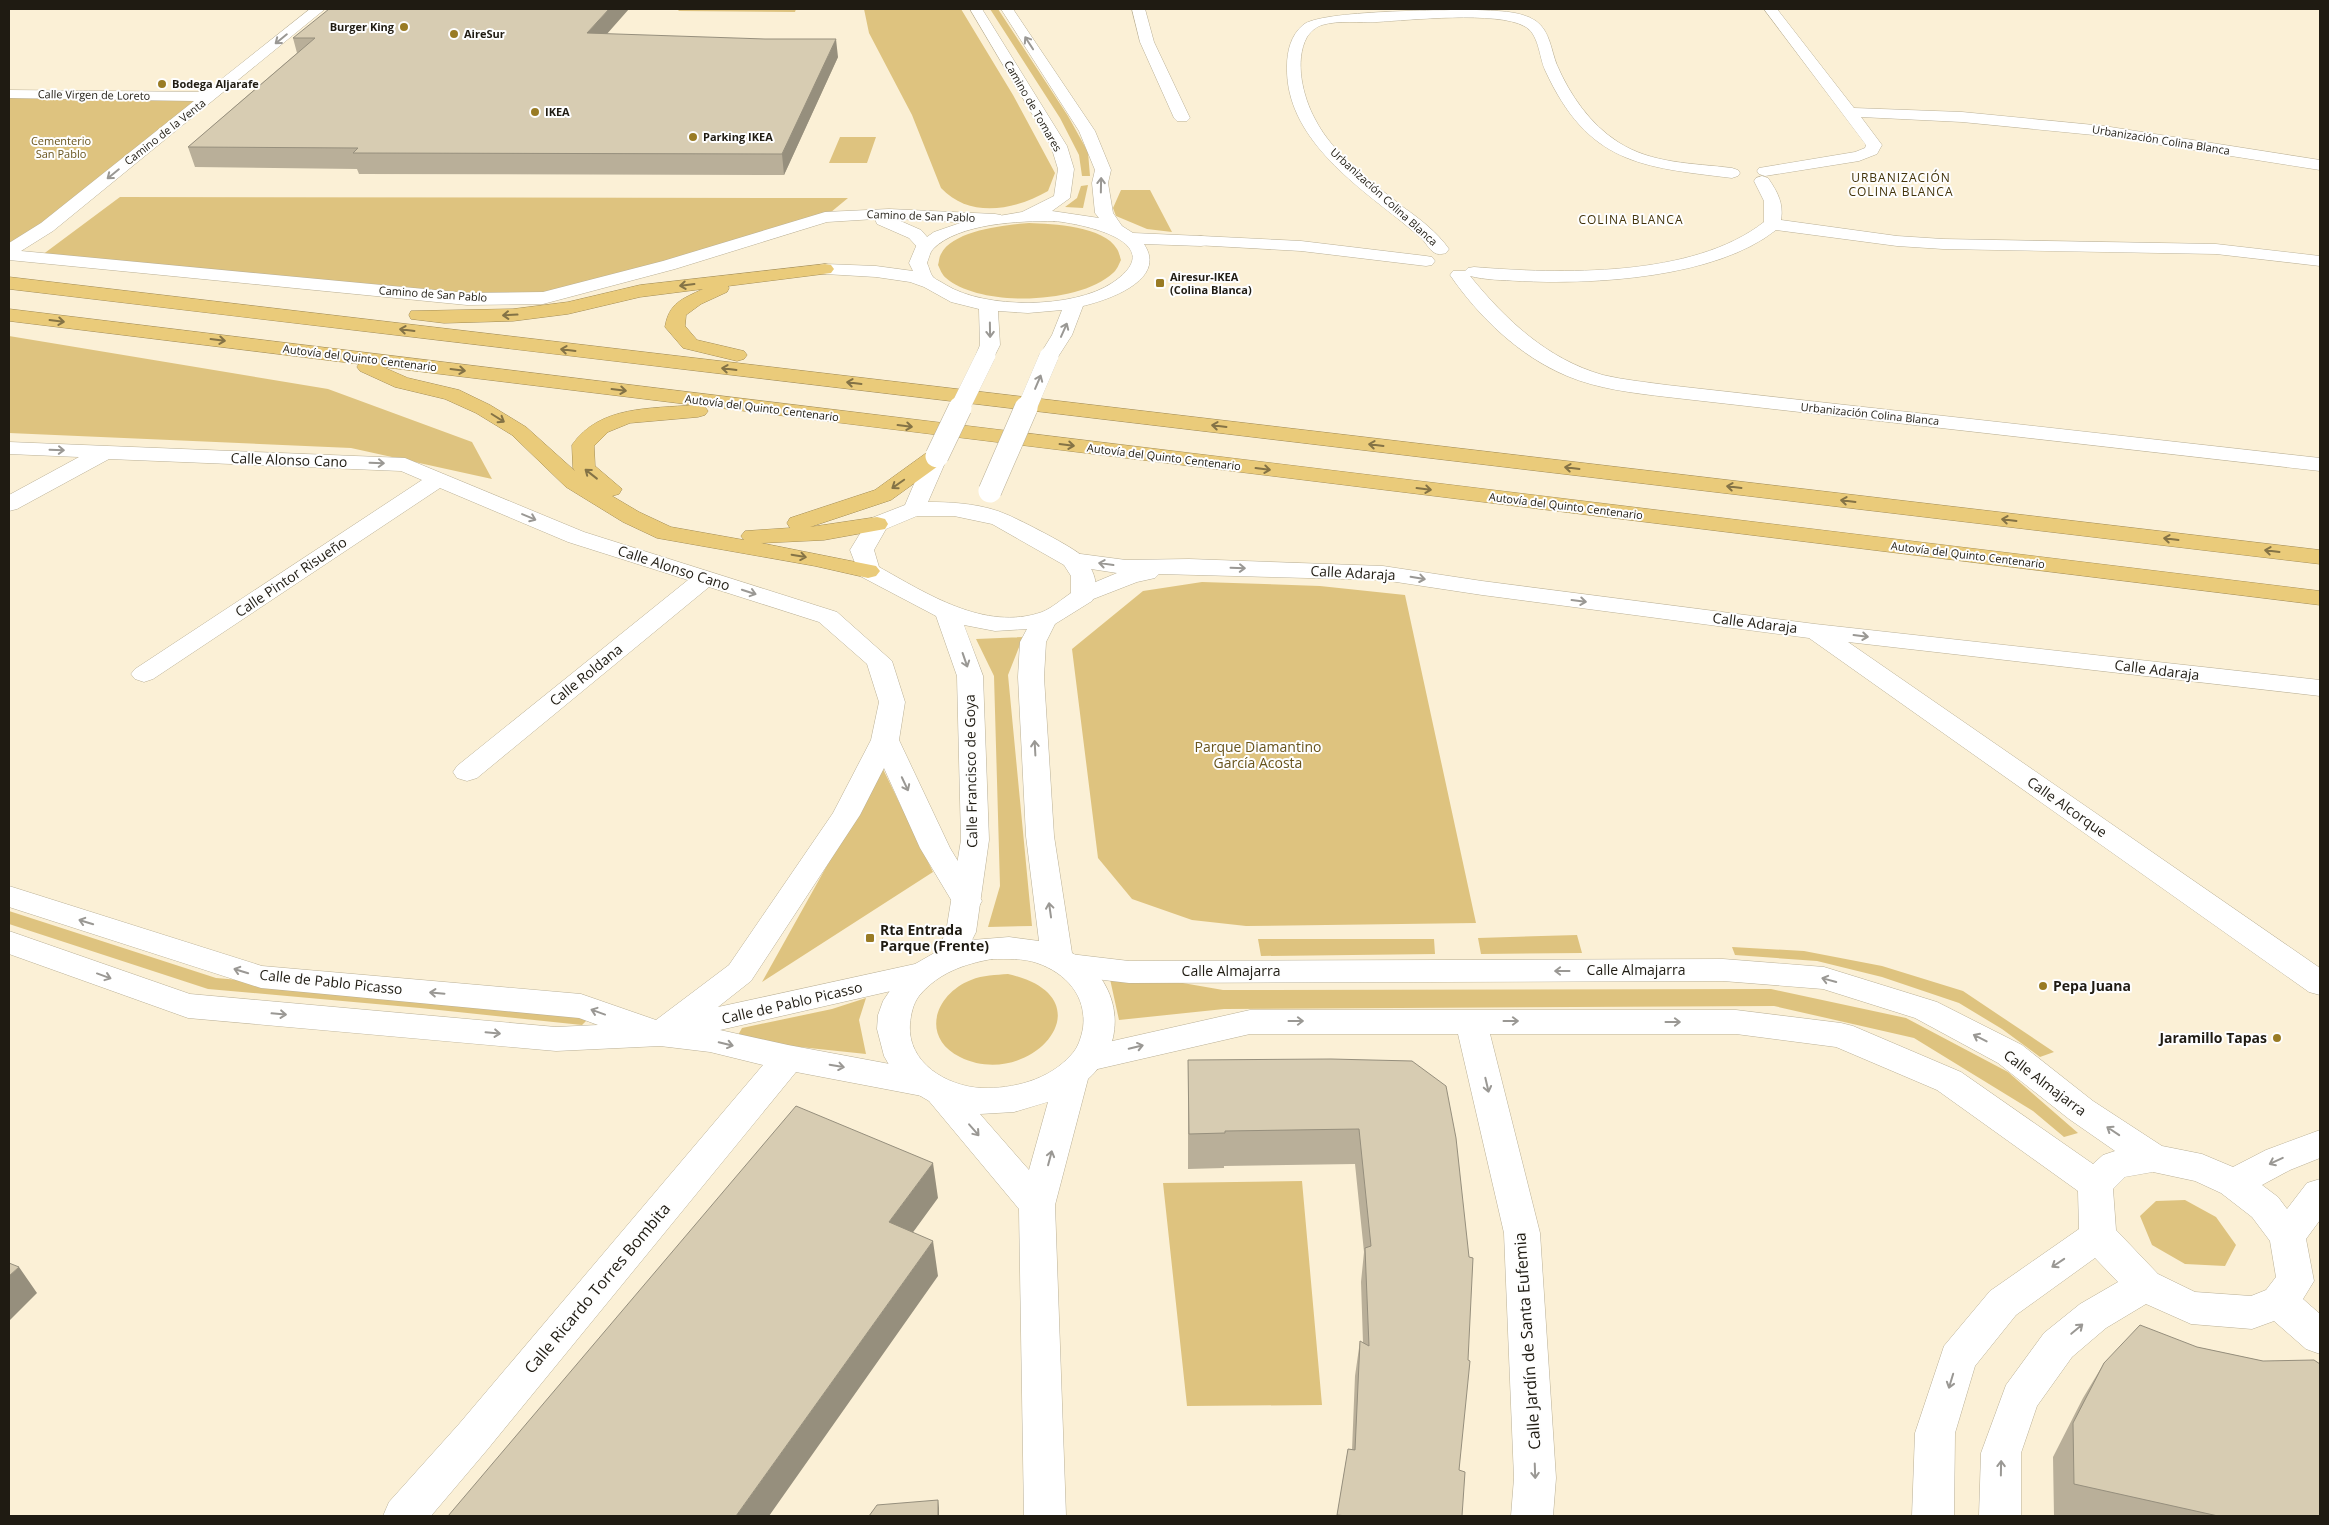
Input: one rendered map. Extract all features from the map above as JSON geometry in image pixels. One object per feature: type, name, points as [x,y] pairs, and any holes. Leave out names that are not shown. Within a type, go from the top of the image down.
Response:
[{"type":"highway","points":[[127,296],[356,309],[444,317],[513,315],[568,308],[640,291],[825,269]]},
{"type":"highway","points":[[770,275],[720,288],[694,300],[678,313],[675,326],[690,344],[830,380]]},
{"type":"highway","points":[[9,283],[2320,557]]},
{"type":"highway","name":"Autovía del Quinto Centenario","points":[[9,315],[2320,598]]},
{"type":"highway","points":[[340,356],[402,383],[452,394],[483,409],[519,432],[574,482],[631,517],[665,533],[815,559],[868,571]]},
{"type":"highway","points":[[752,406],[626,417],[601,428],[582,445],[584,468],[623,499],[678,526],[735,535],[824,534],[877,524]]},
{"type":"highway","points":[[735,535],[809,521],[882,494],[938,456]]},
{"type":"street","name":"Camino de la Venta","points":[[9,251],[47,227],[318,9]]},
{"type":"street","name":"Camino de Tomares","points":[[976,9],[1059,146],[1066,169],[1062,198],[1045,208],[1024,216]]},
{"type":"street","points":[[825,269],[875,270],[926,282],[962,300],[988,305],[1027,307],[1075,302],[1100,296],[1120,287],[1137,273],[1142,258],[1139,248],[1104,213],[1100,183],[1103,170],[1087,131],[1007,9]]},
{"type":"street","points":[[1138,9],[1147,42],[1182,118]]},
{"type":"street","name":"Urbanización Colina Blanca","points":[[1770,9],[1874,145],[1870,151],[1859,156],[1751,172],[1660,164],[1639,158],[1601,136],[1574,108],[1552,69],[1539,33],[1528,22],[1497,16],[1472,15],[1332,20],[1308,27],[1301,34],[1296,46],[1293,76],[1308,120],[1338,158],[1427,234],[1496,321],[1544,357],[1594,379],[1667,391],[2320,465]]},
{"type":"street","name":"Calle Virgen de Loreto","points":[[9,94],[210,97]]},
{"type":"street","name":"Urbanización Colina Blanca","points":[[1850,112],[1962,117],[2104,130],[2320,165]]},
{"type":"street","points":[[1751,172],[1772,196],[1776,210],[1772,224],[1943,244],[2216,249],[2320,261]]},
{"type":"street","name":"Camino de San Pablo","points":[[9,255],[467,299],[543,298],[669,265],[825,217],[847,214],[995,219]]},
{"type":"street","name":"Camino de San Pablo","points":[[847,214],[889,221],[916,234],[925,248]]},
{"type":"street","points":[[825,269],[868,263],[901,255],[925,248],[941,236],[958,228],[995,219],[1024,216]]},
{"type":"street","name":"Urbanización Colina Blanca","points":[[1024,216],[1067,217],[1093,222],[1123,234],[1301,246],[1562,278],[1597,277],[1647,271],[1703,258],[1738,245],[1772,224]]},
{"type":"street","points":[[1142,258],[1201,240]]},
{"type":"street","points":[[925,248],[918,265],[920,274],[926,282]]},
{"type":"street","points":[[999,519],[990,491],[1049,356],[1062,336],[1075,302]]},
{"type":"street","points":[[914,509],[990,345],[988,305]]},
{"type":"street","name":"Calle Alonso Cano","points":[[9,448],[405,465],[576,537],[828,617],[879,661],[892,702],[885,740],[846,815],[740,973],[660,1034]]},
{"type":"street","points":[[9,504],[106,452]]},
{"type":"street","name":"Calle Pintor Risueño","points":[[144,674],[439,479]]},
{"type":"street","points":[[914,509],[954,509],[999,519],[1073,560],[1126,567],[1189,566],[1131,576],[1083,596],[1045,619],[995,625],[948,614],[868,571],[862,550],[877,524],[914,509]]},
{"type":"street","points":[[1073,560],[1083,576],[1083,596]]},
{"type":"street","name":"Calle Adaraja","points":[[1189,566],[1383,573],[1482,588],[1815,631],[2320,688]]},
{"type":"street","name":"Calle Roldana","points":[[467,772],[706,578]]},
{"type":"street","name":"Calle Francisco de Goya","points":[[936,966],[961,932],[975,840],[970,676],[948,614]]},
{"type":"street","points":[[1044,1516],[1037,1205],[1081,1066],[1100,1033],[1101,1008],[1090,984],[1064,962],[1040,836],[1031,677],[1033,642],[1045,619]]},
{"type":"street","name":"Calle Alcorque","points":[[1815,631],[2320,984]]},
{"type":"street","points":[[885,740],[934,848],[966,901]]},
{"type":"street","name":"Calle de Pablo Picasso","points":[[9,896],[261,977],[581,1006],[660,1034],[936,966]]},
{"type":"street","name":"Calle de Pablo Picasso","points":[[10,944],[188,1006],[556,1039],[660,1034],[710,1040],[932,1088],[975,1101],[1010,1100],[1045,1091],[1081,1066]]},
{"type":"street","name":"Calle Almajarra","points":[[936,966],[992,948],[1026,949],[1064,962],[1129,972],[1723,970],[1824,978],[1926,1010],[2010,1054],[2081,1110],[2153,1158]]},
{"type":"street","points":[[936,966],[907,990],[894,1013],[892,1039],[902,1062],[932,1088],[1037,1205]]},
{"type":"street","name":"Calle Jardín de Santa Eufemia","points":[[1471,1021],[1522,1234],[1535,1478],[1532,1516]]},
{"type":"street","points":[[1081,1066],[1250,1022],[1736,1022],[1841,1035],[1949,1081],[2095,1184]]},
{"type":"street","name":"Calle Ricardo Torres Bombita","points":[[404,1516],[473,1437],[788,1058]]},
{"type":"street","points":[[2234,1183],[2278,1160],[2320,1144]]},
{"type":"street","points":[[2153,1158],[2202,1168],[2234,1183],[2265,1207],[2287,1236],[2295,1281],[2279,1302],[2252,1313],[2191,1308],[2145,1286],[2098,1236],[2095,1184],[2116,1165],[2153,1158]]},
{"type":"street","points":[[2287,1236],[2320,1192]]},
{"type":"street","points":[[1933,1516],[1935,1433],[1958,1358],[2002,1303],[2098,1236]]},
{"type":"street","points":[[2000,1516],[2001,1453],[2020,1398],[2058,1345],[2093,1316],[2145,1286]]},
{"type":"street","points":[[2279,1302],[2320,1337]]},
{"type":"green space","points":[[680,9],[796,9],[795,12],[678,11]]},
{"type":"green space","points":[[864,9],[961,9],[1013,95],[1055,173],[1048,191],[1035,198],[1007,207],[979,208],[953,198],[941,188],[912,115],[869,33]]},
{"type":"green space","points":[[990,9],[998,9],[1068,116],[1088,152],[1090,176],[1082,176],[1079,155],[1060,118]]},
{"type":"green space","name":"Cementerio San Pablo","points":[[9,94],[210,97],[47,227],[9,251]]},
{"type":"green space","points":[[840,137],[876,137],[867,163],[829,163]]},
{"type":"green space","points":[[1088,185],[1083,208],[1065,207],[1077,198],[1081,186]]},
{"type":"green space","points":[[1121,190],[1150,190],[1172,232],[1147,229],[1116,216],[1113,208]]},
{"type":"green space","points":[[120,197],[848,198],[825,217],[543,298],[467,299],[38,258]]},
{"type":"green space","points":[[1029,223],[1077,228],[1101,235],[1117,249],[1121,260],[1118,267],[1098,283],[1078,291],[1055,296],[1030,298],[1006,298],[982,294],[962,288],[942,274],[938,265],[940,255],[947,246],[957,239],[994,227]]},
{"type":"green space","points":[[9,336],[328,389],[472,442],[492,479],[351,448],[9,433]]},
{"type":"green space","name":"Parque Diamantino García Acosta","points":[[1202,582],[1320,586],[1405,595],[1476,923],[1246,926],[1192,920],[1132,899],[1098,858],[1072,649],[1143,591]]},
{"type":"green space","points":[[1023,637],[1008,675],[1032,926],[988,927],[1000,886],[994,676],[976,639]]},
{"type":"green space","points":[[882,767],[933,872],[762,982]]},
{"type":"green space","points":[[9,911],[216,978],[427,996],[592,1015],[582,1025],[208,989],[9,924]]},
{"type":"green space","points":[[1577,935],[1582,953],[1481,954],[1478,938]]},
{"type":"green space","points":[[1258,939],[1434,939],[1435,954],[1261,956]]},
{"type":"green space","points":[[1732,947],[1804,951],[1882,966],[1963,991],[2054,1052],[2040,1057],[2002,1029],[1959,1003],[1882,977],[1817,961],[1735,955]]},
{"type":"green space","points":[[1108,970],[1223,990],[1771,989],[1906,1018],[2008,1072],[2078,1133],[2064,1137],[2033,1111],[1914,1038],[1774,1006],[1224,1009],[1119,1020]]},
{"type":"green space","points":[[1008,974],[1039,986],[1055,1002],[1057,1020],[1050,1038],[1034,1052],[1012,1062],[986,1064],[960,1057],[948,1049],[936,1028],[937,1016],[941,1005],[948,995],[976,978]]},
{"type":"green space","points":[[866,998],[859,1020],[866,1054],[752,1042],[737,1037],[742,1028],[832,1009]]},
{"type":"green space","points":[[1302,1181],[1322,1405],[1187,1406],[1163,1183]]},
{"type":"green space","points":[[2185,1200],[2216,1217],[2236,1245],[2225,1266],[2185,1264],[2152,1245],[2140,1216],[2156,1201]]},
{"type":"building","name":"IKEA","points":[[329,9],[609,9],[587,33],[765,39],[836,39],[782,154],[353,153],[358,148],[188,147],[315,38],[293,38]]},
{"type":"building","points":[[1331,1059],[1412,1061],[1446,1086],[1456,1138],[1469,1257],[1473,1258],[1468,1360],[1470,1361],[1459,1470],[1465,1472],[1462,1516],[1337,1515],[1348,1449],[1355,1450],[1360,1341],[1369,1346],[1365,1248],[1371,1246],[1359,1129],[1225,1131],[1225,1133],[1189,1134],[1188,1060]]},
{"type":"building","points":[[796,1106],[933,1163],[889,1222],[933,1241],[736,1516],[448,1516]]},
{"type":"building","points":[[9,1263],[19,1267],[9,1276]]},
{"type":"building","points":[[2140,1325],[2197,1347],[2263,1361],[2314,1360],[2320,1364],[2320,1516],[2218,1516],[2074,1484],[2073,1423],[2104,1363]]},
{"type":"building","points":[[938,1500],[938,1516],[869,1516],[877,1505]]},
{"type":"place","name":"Burger King","points":[[404,27]]},
{"type":"place","name":"AireSur","points":[[454,34]]},
{"type":"place","name":"Bodega Aljarafe","points":[[162,84]]},
{"type":"place","name":"IKEA","points":[[535,112]]},
{"type":"place","name":"Parking IKEA","points":[[693,137]]},
{"type":"place","name":"Airesur-IKEA (Colina Blanca)","points":[[1160,283]]},
{"type":"place","name":"Rta Entrada Parque (Frente)","points":[[870,938]]},
{"type":"place","name":"Pepa Juana","points":[[2043,986]]},
{"type":"place","name":"Jaramillo Tapas","points":[[2277,1038]]},
{"type":"district","name":"URBANIZACIÓN COLINA BLANCA","points":[[1901,185]]},
{"type":"district","name":"COLINA BLANCA","points":[[1631,220]]}]
